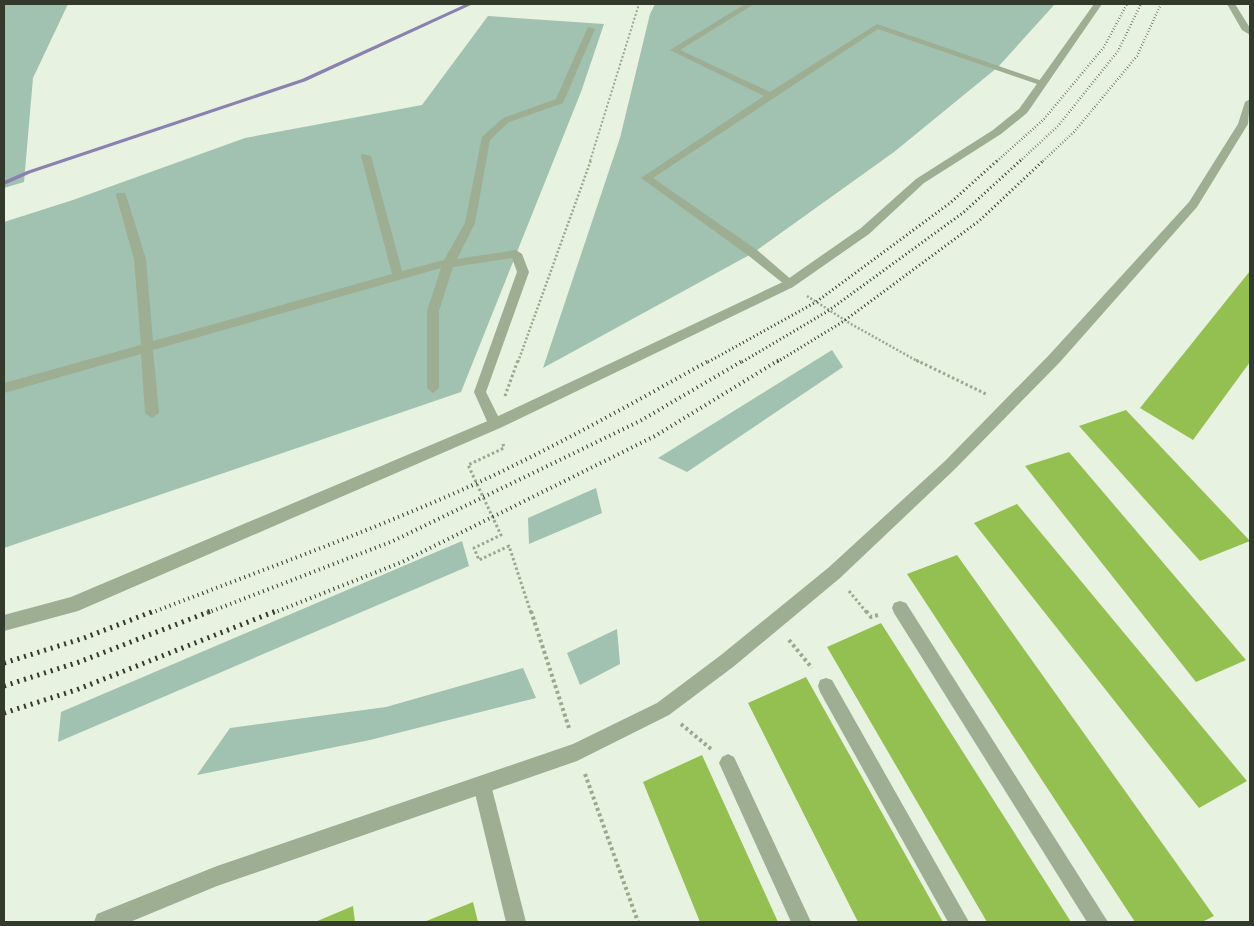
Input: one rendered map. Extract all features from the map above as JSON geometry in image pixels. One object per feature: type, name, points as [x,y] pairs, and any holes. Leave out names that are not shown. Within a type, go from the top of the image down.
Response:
[{"type":"street","points":[[4,623],[72,605],[495,424],[789,284],[865,231],[920,181],[997,132],[1023,111],[1098,4]]},
{"type":"street","points":[[1231,4],[1245,28],[1250,32]]},
{"type":"street","points":[[105,922],[217,876],[578,752],[663,709],[834,573],[950,464],[1056,358],[1193,204],[1243,124],[1250,102]]},
{"type":"lane","points":[[750,4],[674,50],[771,96]]},
{"type":"lane","points":[[789,284],[753,254],[646,178],[877,26],[1043,83]]},
{"type":"lane","points":[[433,388],[434,311],[448,264],[470,223],[485,139],[506,120],[560,101],[591,29]]},
{"type":"lane","points":[[366,156],[398,277]]},
{"type":"lane","points":[[121,195],[140,259],[152,413]]},
{"type":"lane","points":[[4,388],[398,277],[448,264],[516,254],[523,272],[480,392],[495,424]]},
{"type":"lane","points":[[900,608],[1098,922]]},
{"type":"lane","points":[[826,686],[959,922]]},
{"type":"lane","points":[[728,763],[801,922]]},
{"type":"lane","points":[[482,785],[516,922]]},
{"type":"path","points":[[789,284],[844,321],[909,358],[1009,405]]},
{"type":"path","points":[[484,498],[500,535],[474,548],[479,560],[509,546],[578,752],[638,922]]},
{"type":"path","points":[[834,573],[871,617],[900,608]]},
{"type":"path","points":[[774,622],[826,686]]},
{"type":"path","points":[[663,709],[728,763]]},
{"type":"green space","points":[[4,4],[68,4],[33,78],[24,182],[4,188]]},
{"type":"green space","points":[[655,4],[1055,4],[998,67],[894,152],[753,253],[543,368],[620,138],[650,14]]},
{"type":"green space","points":[[488,16],[604,24],[581,92],[461,392],[4,548],[4,222],[73,200],[245,138],[422,105]]},
{"type":"green space","points":[[832,350],[843,367],[687,472],[658,458]]},
{"type":"green space","points":[[596,488],[602,513],[529,544],[528,518]]},
{"type":"green space","points":[[462,541],[469,566],[58,742],[61,712]]},
{"type":"green space","points":[[617,629],[620,664],[580,685],[567,653]]},
{"type":"green space","points":[[523,668],[536,698],[370,740],[197,775],[230,728],[386,707]]},
{"type":"building","points":[[1250,271],[1250,362],[1193,440],[1140,408]]},
{"type":"building","points":[[1126,410],[1250,541],[1200,561],[1079,426]]},
{"type":"building","points":[[1069,452],[1246,660],[1196,682],[1025,466]]},
{"type":"building","points":[[1017,504],[1247,781],[1199,808],[974,523]]},
{"type":"building","points":[[957,555],[1214,916],[1202,922],[1135,922],[907,574]]},
{"type":"building","points":[[881,623],[1071,922],[987,922],[827,647]]},
{"type":"building","points":[[806,677],[943,922],[858,922],[748,703]]},
{"type":"building","points":[[702,755],[778,922],[700,922],[643,782]]},
{"type":"building","points":[[473,902],[478,922],[424,922]]},
{"type":"building","points":[[353,906],[355,922],[315,922]]},
{"type":"waterway","points":[[4,183],[29,172],[304,80],[470,4]]},
{"type":"railway","points":[[997,161],[1044,119],[1104,47],[1127,4]]},
{"type":"railway","points":[[1020,161],[1058,126],[1118,51],[1141,4]]},
{"type":"railway","points":[[1043,161],[1074,132],[1137,56],[1161,4]]},
{"type":"railway","points":[[708,362],[816,302],[950,203],[998,160]]},
{"type":"railway","points":[[742,362],[828,311],[964,212],[1021,160]]},
{"type":"railway","points":[[777,362],[844,321],[979,221],[1044,160]]},
{"type":"railway","points":[[151,613],[354,535],[475,484],[564,440],[710,360]]},
{"type":"railway","points":[[207,613],[393,541],[640,421],[744,360]]},
{"type":"railway","points":[[273,613],[402,562],[655,436],[779,360]]},
{"type":"railway","points":[[4,663],[84,638],[154,611]]},
{"type":"railway","points":[[4,686],[79,662],[211,611]]},
{"type":"railway","points":[[4,713],[76,690],[276,611]]}]
